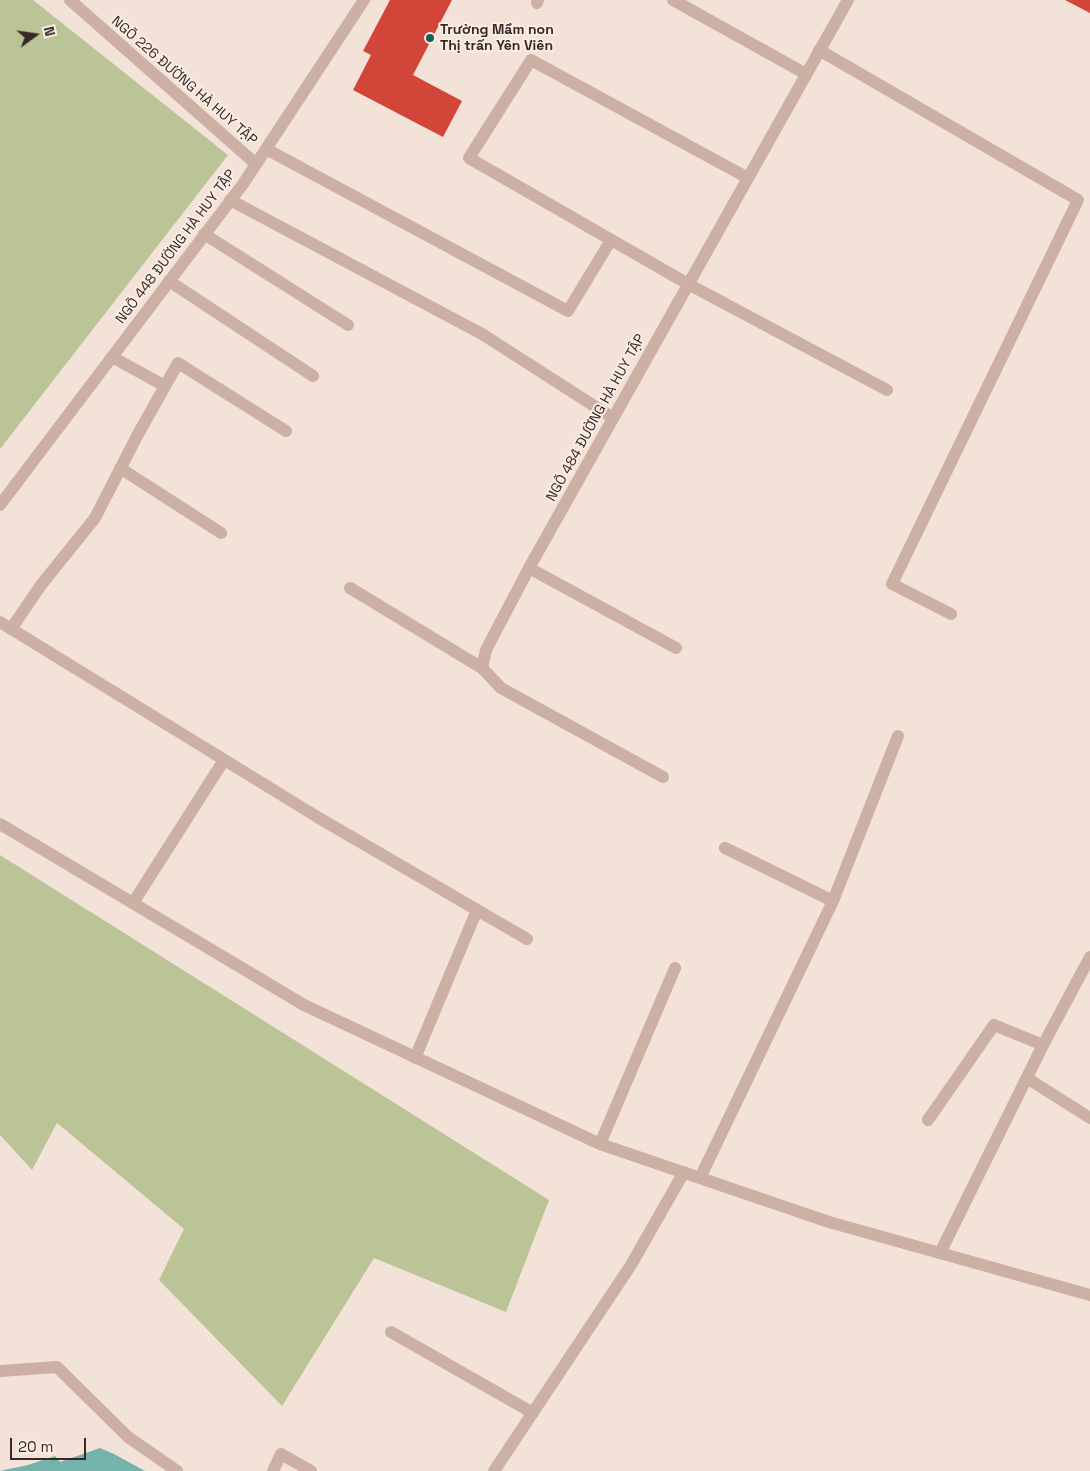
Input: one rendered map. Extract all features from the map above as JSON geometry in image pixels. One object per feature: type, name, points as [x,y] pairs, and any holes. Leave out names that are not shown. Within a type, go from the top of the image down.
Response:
[{"type":"street","name":"NGÕ 226 ĐƯỜNG HÀ HUY TẬP","points":[[70,0],[256,164]]},
{"type":"street","name":"NGÕ 448 ĐƯỜNG HÀ HUY TẬP","points":[[0,505],[256,164],[364,0]]},
{"type":"street","points":[[673,0],[806,74]]},
{"type":"street","name":"NGÕ 484 ĐƯỜNG HÀ HUY TẬP","points":[[482,668],[486,650],[529,568],[848,0]]},
{"type":"street","points":[[819,50],[1078,200],[892,584],[951,614]]},
{"type":"street","points":[[748,178],[531,60],[469,158],[688,284],[887,390]]},
{"type":"street","points":[[266,149],[568,311],[610,240]]},
{"type":"street","points":[[230,200],[482,334],[613,418]]},
{"type":"street","points":[[204,234],[348,325]]},
{"type":"street","points":[[169,281],[313,376]]},
{"type":"street","points":[[112,356],[165,386]]},
{"type":"street","points":[[286,431],[178,363],[137,436],[95,518],[5,625],[319,818],[527,938]]},
{"type":"street","points":[[120,468],[221,533]]},
{"type":"street","points":[[529,568],[676,648]]},
{"type":"street","points":[[350,588],[482,668],[501,688],[663,777]]},
{"type":"street","points":[[700,1178],[833,901],[898,736]]},
{"type":"street","points":[[133,904],[224,760]]},
{"type":"street","points":[[0,824],[304,1005],[600,1144],[829,1222],[1090,1295]]},
{"type":"street","points":[[724,848],[833,901]]},
{"type":"street","points":[[415,1058],[478,910]]},
{"type":"street","points":[[940,1253],[1043,1045],[1090,957]]},
{"type":"street","points":[[600,1144],[675,968]]},
{"type":"street","points":[[928,1120],[994,1025],[1043,1045]]},
{"type":"street","points":[[1027,1078],[1090,1118]]},
{"type":"street","points":[[494,1471],[631,1266],[684,1172]]},
{"type":"street","points":[[391,1332],[533,1413]]},
{"type":"street","points":[[0,1370],[57,1366],[128,1437],[177,1471]]},
{"type":"street","points":[[273,1471],[281,1454],[311,1471]]},
{"type":"green space","points":[[0,0],[33,0],[228,155],[0,449]]},
{"type":"green space","points":[[0,855],[549,1200],[506,1312],[374,1258],[282,1406],[159,1280],[184,1229],[57,1123],[32,1170],[0,1135]]},
{"type":"water","points":[[100,1448],[145,1471],[0,1471],[28,1465],[55,1456],[60,1462]]},
{"type":"building","points":[[390,0],[452,0],[413,75],[462,101],[443,137],[353,90],[371,55],[363,51]]},
{"type":"building","points":[[1065,0],[1090,0],[1090,13]]},
{"type":"place","name":"Trường Mầm non Thị trấn Yên Viên","points":[[430,38]]}]
